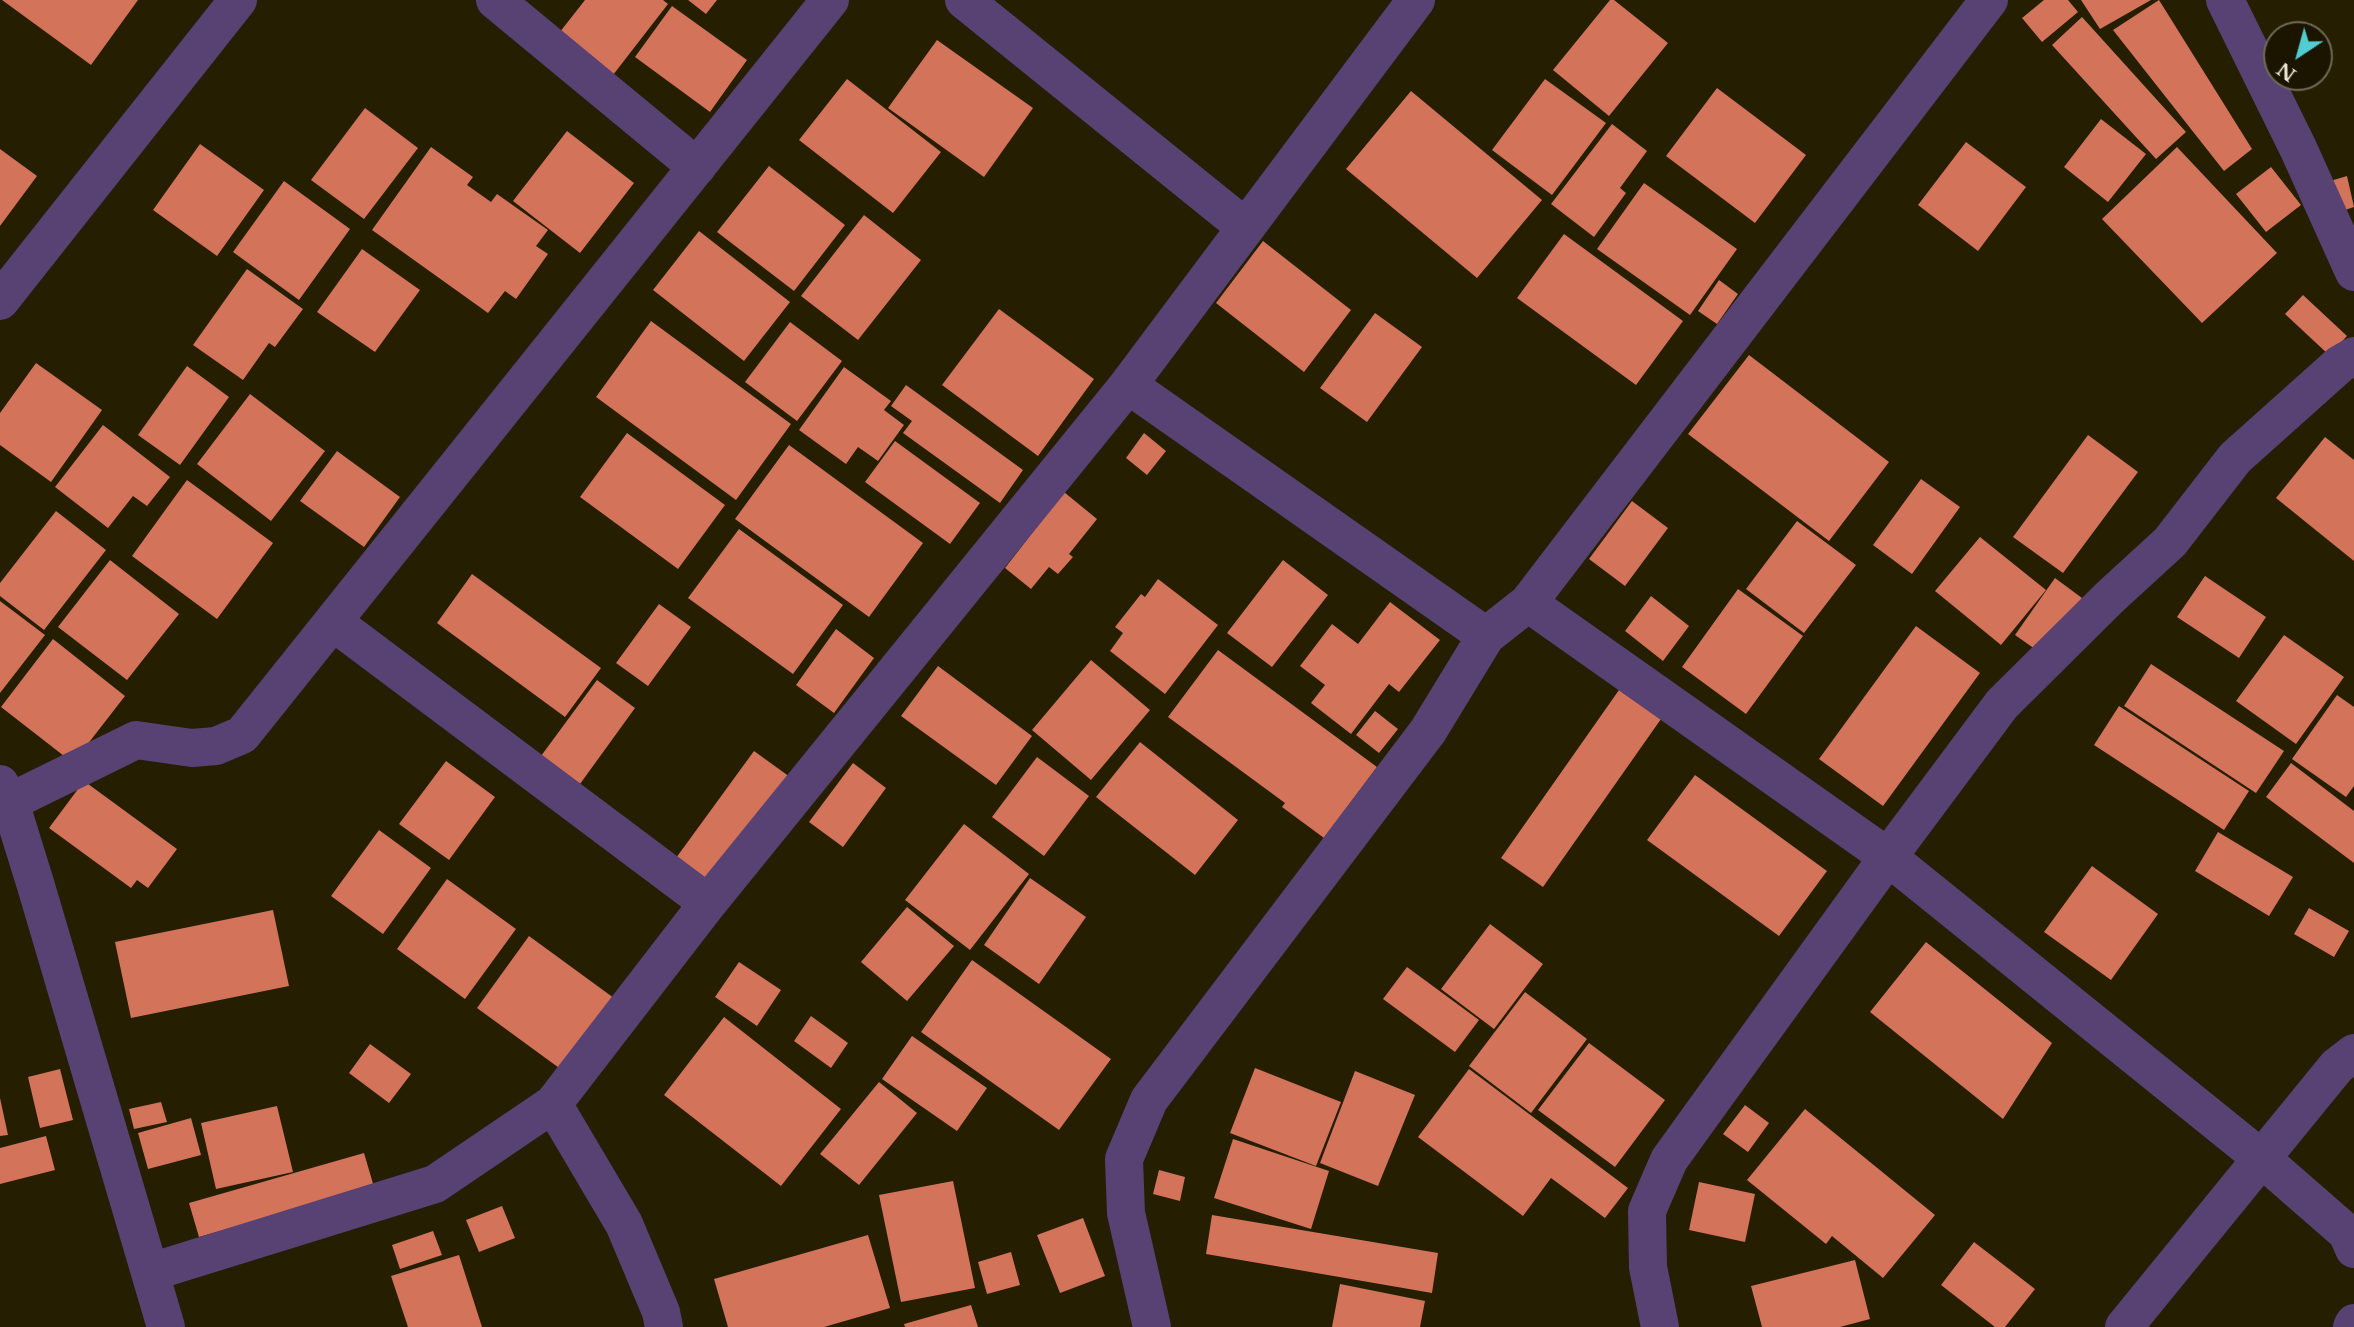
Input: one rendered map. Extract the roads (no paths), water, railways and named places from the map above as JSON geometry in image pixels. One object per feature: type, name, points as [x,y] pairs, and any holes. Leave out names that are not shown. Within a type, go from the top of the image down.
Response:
[{"type":"street","points":[[0,301],[238,0]]},
{"type":"street","points":[[495,0],[697,167]]},
{"type":"street","points":[[166,1327],[5,793],[136,740],[192,748],[216,746],[242,735],[831,0]]},
{"type":"street","points":[[964,0],[1245,227]]},
{"type":"street","points":[[151,1272],[435,1184],[553,1104],[708,903],[1128,385],[1416,0]]},
{"type":"street","points":[[1152,1327],[1126,1213],[1124,1159],[1149,1100],[1428,731],[1486,636],[1528,603],[1989,0]]},
{"type":"street","points":[[2225,0],[2298,148],[2354,272]]},
{"type":"street","points":[[1661,1327],[1648,1267],[1647,1211],[1669,1160],[2002,704],[2170,542],[2235,458],[2340,364],[2354,356]]},
{"type":"street","points":[[1128,385],[1486,636]]},
{"type":"street","points":[[1528,603],[1888,857],[2261,1158],[2347,1233],[2354,1249]]},
{"type":"street","points":[[333,622],[708,903]]},
{"type":"street","points":[[2124,1327],[2337,1066],[2354,1053]]},
{"type":"street","points":[[553,1104],[624,1224],[664,1327]]}]
